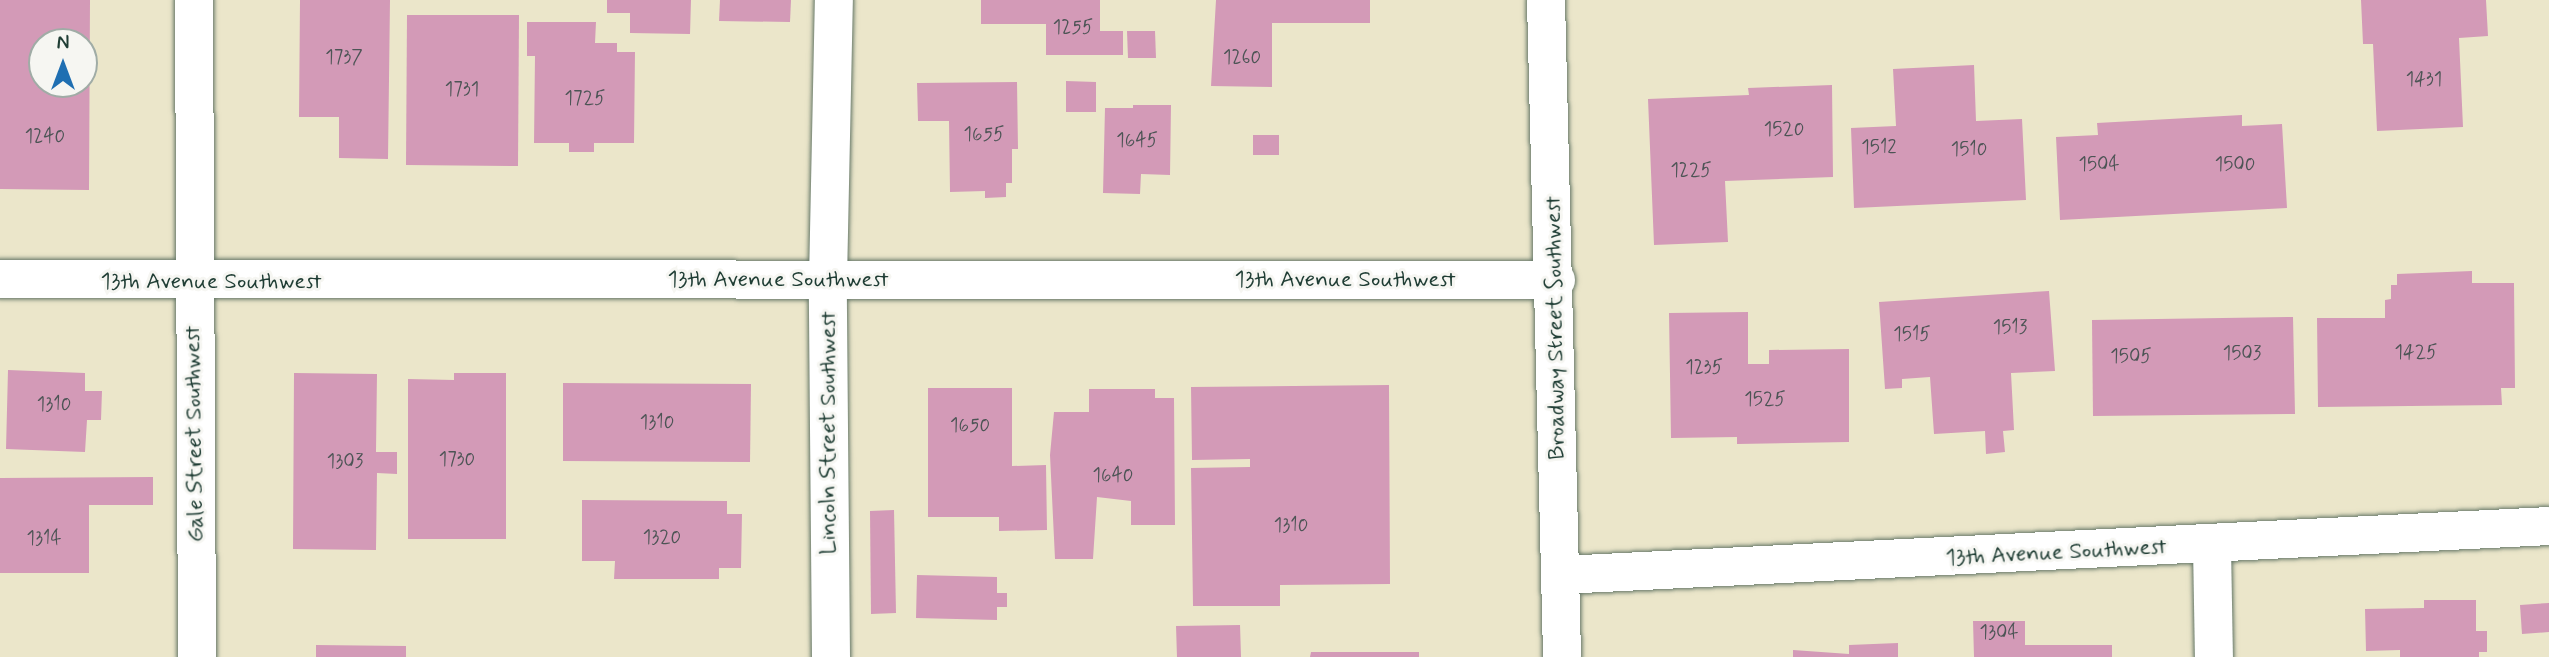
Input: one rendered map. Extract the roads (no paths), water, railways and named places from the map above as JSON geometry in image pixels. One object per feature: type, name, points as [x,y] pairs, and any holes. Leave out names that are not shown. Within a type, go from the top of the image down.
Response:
[{"type":"street","name":"Gale Street Southwest","points":[[194,0],[197,657]]},
{"type":"street","name":"Lincoln Street Southwest","points":[[831,657],[828,280],[834,0]]},
{"type":"street","name":"Broadway Street Southwest","points":[[1546,0],[1556,280],[1562,657]]},
{"type":"street","name":"13th Avenue Southwest","points":[[0,279],[194,283],[1556,280]]},
{"type":"street","name":"13th Avenue Southwest","points":[[1562,575],[2211,546],[2549,526]]},
{"type":"street","points":[[2211,546],[2214,657]]}]
